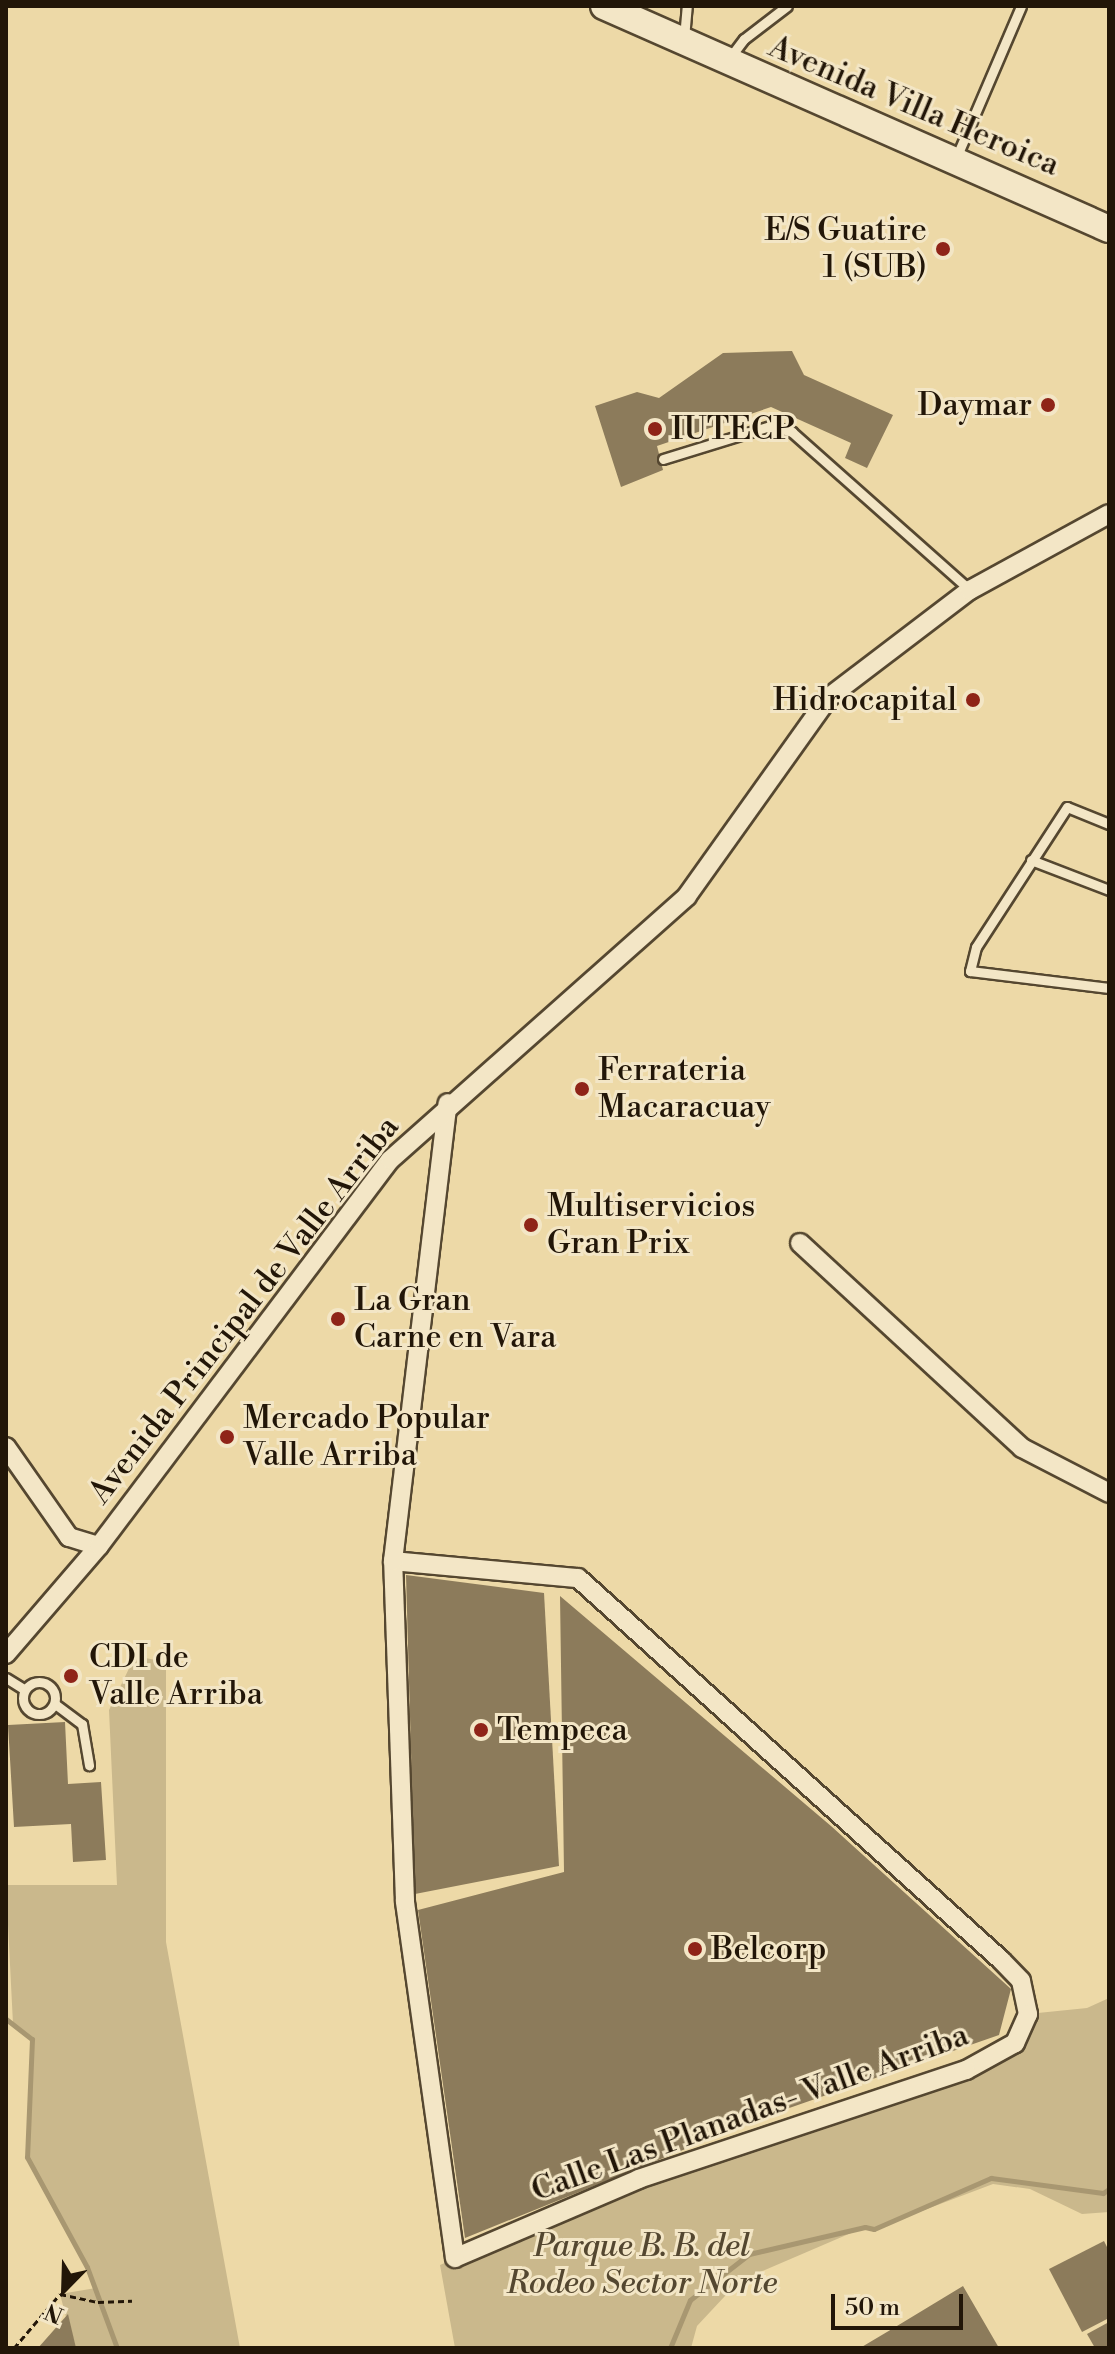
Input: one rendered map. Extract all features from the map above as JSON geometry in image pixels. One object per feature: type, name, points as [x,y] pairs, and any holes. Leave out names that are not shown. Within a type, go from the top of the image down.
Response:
[{"type":"main road","name":"Avenida Villa Heroica","points":[[604,6],[644,15],[683,43],[1109,229]]},
{"type":"street","name":"Avenida Principal de Valle Arriba","points":[[6,1654],[94,1550],[390,1160],[448,1103],[687,896],[828,698],[970,590],[1109,514]]},
{"type":"street","name":"Calle Las Planadas- Valle Arriba","points":[[393,1561],[578,1578],[1021,1981],[1028,2014],[1015,2043],[966,2070],[639,2179],[455,2258],[405,1901],[393,1561],[448,1103]]},
{"type":"street","points":[[800,1243],[1022,1448],[1109,1493]]},
{"type":"street","points":[[6,1447],[69,1537],[94,1550]]},
{"type":"street","points":[[6,1465],[65,1544],[94,1550]]},
{"type":"lane","points":[[683,43],[687,6]]},
{"type":"lane","points":[[726,62],[744,39],[787,6]]},
{"type":"lane","points":[[955,161],[1021,6]]},
{"type":"lane","points":[[663,459],[770,426],[792,432],[970,590]]},
{"type":"lane","points":[[1109,824],[1067,807],[976,947],[970,971],[1109,988]]},
{"type":"lane","points":[[1031,860],[1109,890]]},
{"type":"lane","points":[[6,1678],[25,1690]]},
{"type":"lane","points":[[34,1682],[46,1683],[55,1692],[55,1704],[47,1713],[35,1714],[23,1702],[25,1690],[34,1682]]},
{"type":"lane","points":[[55,1704],[82,1724],[89,1765]]},
{"type":"path","points":[[14,2348],[60,2294],[98,2302],[132,2301]]},
{"type":"green space","points":[[135,1656],[166,1662],[166,1942],[240,2348],[74,2348],[60,2294],[96,2288],[27,2157],[32,2039],[13,2024],[6,1885],[117,1885],[109,1710]]},
{"type":"green space","name":"Parque B. B. del Rodeo Sector Norte","points":[[1109,1998],[1109,2212],[1082,2214],[1030,2189],[993,2184],[874,2229],[865,2227],[739,2281],[697,2326],[691,2348],[455,2348],[440,2265],[764,2125],[966,2070],[1015,2043],[1028,2014],[1087,2008]]},
{"type":"building","name":"IUTECP","points":[[792,351],[804,375],[893,415],[867,468],[845,458],[851,443],[771,407],[657,446],[663,470],[621,487],[595,406],[637,392],[659,398],[723,353]]},
{"type":"building","name":"Tempeca","points":[[406,1575],[544,1593],[559,1866],[415,1894]]},
{"type":"building","name":"Belcorp","points":[[560,1596],[831,1826],[1011,1989],[999,2035],[772,2114],[465,2238],[418,1910],[564,1872]]},
{"type":"building","points":[[65,1722],[68,1784],[101,1782],[106,1860],[73,1862],[71,1824],[14,1827],[8,1725]]},
{"type":"building","points":[[1104,2241],[1109,2251],[1109,2318],[1082,2332],[1049,2269]]},
{"type":"building","points":[[963,2286],[999,2348],[860,2348],[892,2329]]},
{"type":"building","points":[[68,2314],[76,2348],[38,2348]]},
{"type":"building","points":[[1109,2322],[1109,2348],[1095,2348],[1087,2334]]},
{"type":"waterway","points":[[6,2019],[32,2039],[27,2157],[87,2267],[117,2348]]},
{"type":"waterway","points":[[670,2348],[690,2300],[749,2254],[865,2227],[874,2229],[991,2178],[1103,2193],[1109,2189]]},
{"type":"place","name":"E/S Guatire 1 (SUB)","points":[[943,249]]},
{"type":"place","name":"Daymar","points":[[1048,405]]},
{"type":"place","name":"IUTECP","points":[[655,429]]},
{"type":"place","name":"Hidrocapital","points":[[973,700]]},
{"type":"place","name":"Ferrateria Macaracuay","points":[[582,1089]]},
{"type":"place","name":"Multiservicios Gran Prix","points":[[531,1225]]},
{"type":"place","name":"La Gran Carne en Vara","points":[[338,1319]]},
{"type":"place","name":"Mercado Popular Valle Arriba","points":[[227,1437]]},
{"type":"place","name":"CDI de Valle Arriba","points":[[71,1676]]},
{"type":"place","name":"Tempeca","points":[[481,1730]]},
{"type":"place","name":"Belcorp","points":[[695,1949]]}]
